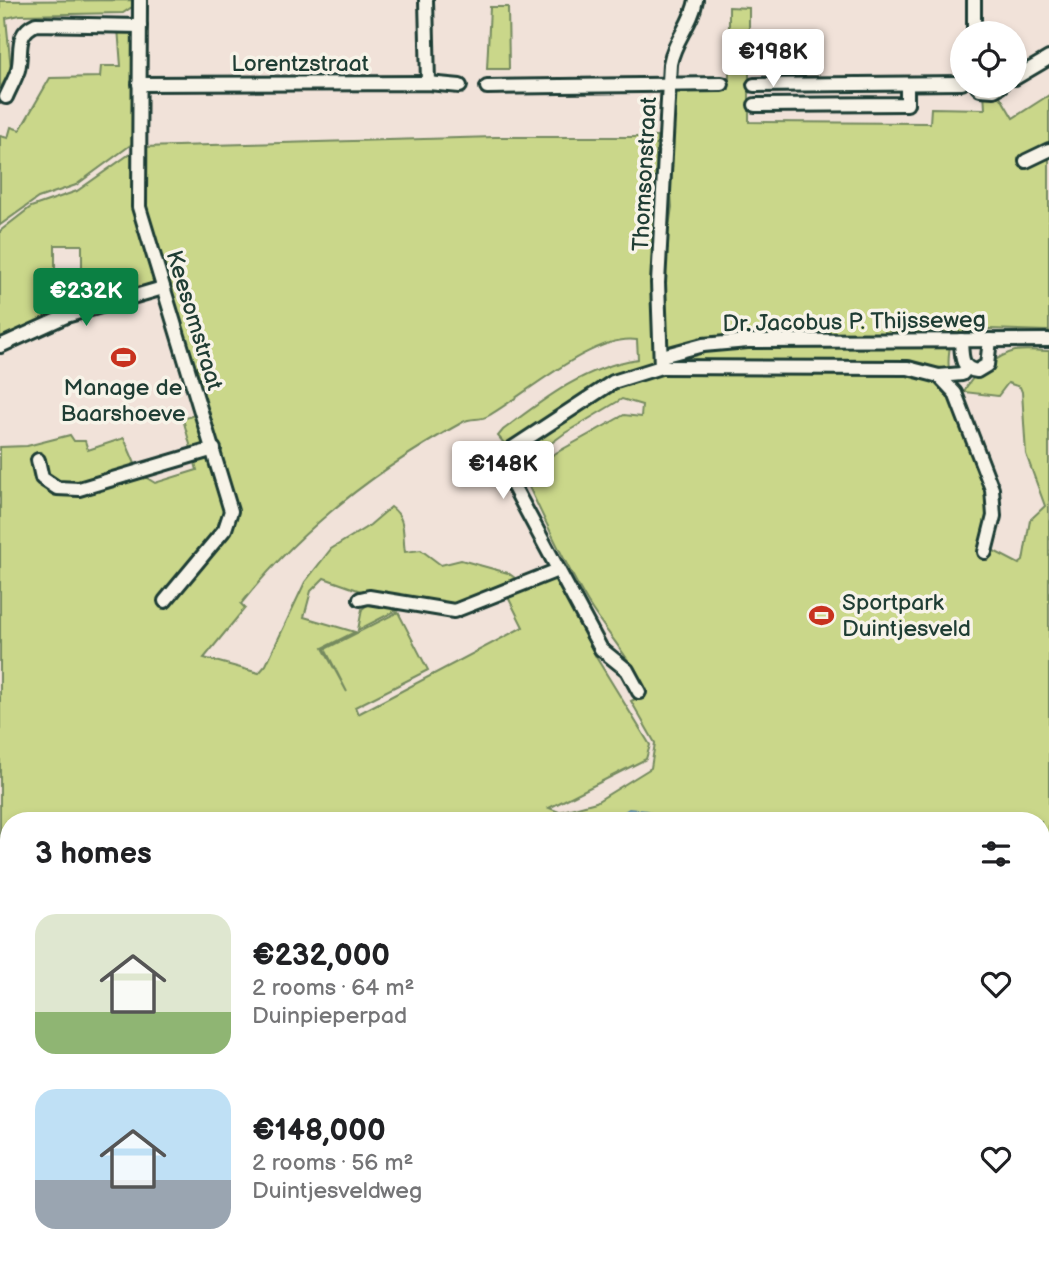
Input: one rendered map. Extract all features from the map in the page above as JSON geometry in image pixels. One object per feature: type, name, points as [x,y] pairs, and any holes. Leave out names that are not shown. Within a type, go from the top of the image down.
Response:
[{"type":"street","name":"Keesomstraat","points":[[140,0],[139,207],[230,506],[228,523],[165,601]]},
{"type":"street","points":[[426,0],[428,83]]},
{"type":"street","name":"Thomsonstraat","points":[[661,361],[658,283],[664,145],[674,44],[694,12],[696,0]]},
{"type":"street","points":[[974,0],[974,21]]},
{"type":"street","points":[[6,97],[19,68],[20,38],[27,28],[36,24],[140,26]]},
{"type":"street","points":[[1027,71],[1049,58]]},
{"type":"street","name":"Lorentzstraat","points":[[139,84],[428,83],[460,86]]},
{"type":"street","points":[[754,85],[950,83]]},
{"type":"street","points":[[487,87],[722,84]]},
{"type":"street","points":[[792,84],[793,105]]},
{"type":"street","points":[[755,105],[907,104],[907,84]]},
{"type":"street","points":[[1026,161],[1049,150]]},
{"type":"street","points":[[0,346],[65,316],[163,288]]},
{"type":"street","points":[[955,393],[962,383],[964,371],[961,340]]},
{"type":"street","points":[[661,361],[908,368],[939,376],[977,371],[987,365],[990,340]]},
{"type":"street","name":"Dr. Jacobus P. Thijsseweg","points":[[558,570],[509,478],[511,449],[613,382],[703,345],[748,341],[1049,340]]},
{"type":"street","points":[[939,376],[955,393],[992,489],[994,516],[985,552]]},
{"type":"street","points":[[38,460],[42,478],[57,488],[79,489],[214,449]]},
{"type":"street","points":[[360,599],[369,597],[454,611],[558,570],[601,649],[626,670],[639,692]]},
{"type":"green space","points":[[132,0],[132,7],[123,13],[20,15],[6,18],[11,69],[0,89],[0,1]]},
{"type":"green space","points":[[490,7],[508,7],[509,69],[487,69]]},
{"type":"green space","points":[[729,7],[749,8],[749,122],[930,123],[931,108],[985,109],[984,98],[1001,98],[1013,118],[1049,95],[1049,144],[1026,164],[1028,168],[1049,158],[1049,331],[989,329],[951,333],[949,369],[935,370],[918,365],[674,363],[668,360],[662,314],[665,254],[672,207],[667,136],[670,91],[729,89]]},
{"type":"green space","points":[[118,28],[132,28],[132,144],[76,185],[38,198],[0,225],[0,136],[8,138],[11,127],[20,130],[50,78],[100,77],[101,66],[121,66]]},
{"type":"green space","points":[[495,137],[657,137],[652,275],[654,364],[616,376],[508,448],[498,436],[550,396],[600,369],[638,359],[637,340],[620,340],[601,346],[560,368],[488,416],[463,422],[401,459],[343,502],[289,550],[241,604],[245,608],[204,658],[259,673],[266,665],[305,582],[331,549],[370,525],[391,507],[402,522],[405,552],[421,550],[441,565],[461,560],[508,573],[515,578],[453,606],[372,595],[324,578],[311,591],[304,617],[355,632],[323,648],[347,692],[325,649],[398,612],[428,670],[355,707],[358,714],[523,627],[506,593],[554,575],[596,657],[650,745],[646,759],[549,808],[559,812],[0,812],[0,447],[27,446],[70,435],[74,441],[85,441],[88,450],[124,438],[139,473],[155,483],[197,470],[183,419],[197,414],[226,514],[223,526],[163,595],[169,602],[229,532],[235,507],[145,217],[143,147]]},
{"type":"green space","points":[[134,151],[134,213],[155,282],[90,305],[90,296],[82,296],[82,245],[55,245],[55,313],[0,340],[0,231],[31,207],[77,191]]},
{"type":"green space","points":[[1019,350],[1049,351],[1049,812],[559,812],[596,802],[651,768],[655,743],[631,701],[646,694],[640,681],[579,587],[522,472],[624,415],[641,417],[642,405],[622,399],[565,433],[531,458],[525,447],[615,385],[641,375],[677,370],[835,369],[919,373],[937,383],[953,397],[990,489],[990,549],[1019,564],[1023,561],[1030,520],[1045,506],[1026,454],[1022,392],[1020,387],[1008,383],[998,396],[964,392],[978,373],[1008,353]]},
{"type":"green space","points":[[370,603],[401,608],[358,630],[362,609]]},
{"type":"water","points":[[629,809],[649,812],[624,812]]},
{"type":"place","name":"Manage de Baarshoeve","points":[[123,357]]},
{"type":"place","name":"Sportpark Duintjesveld","points":[[822,615]]}]
